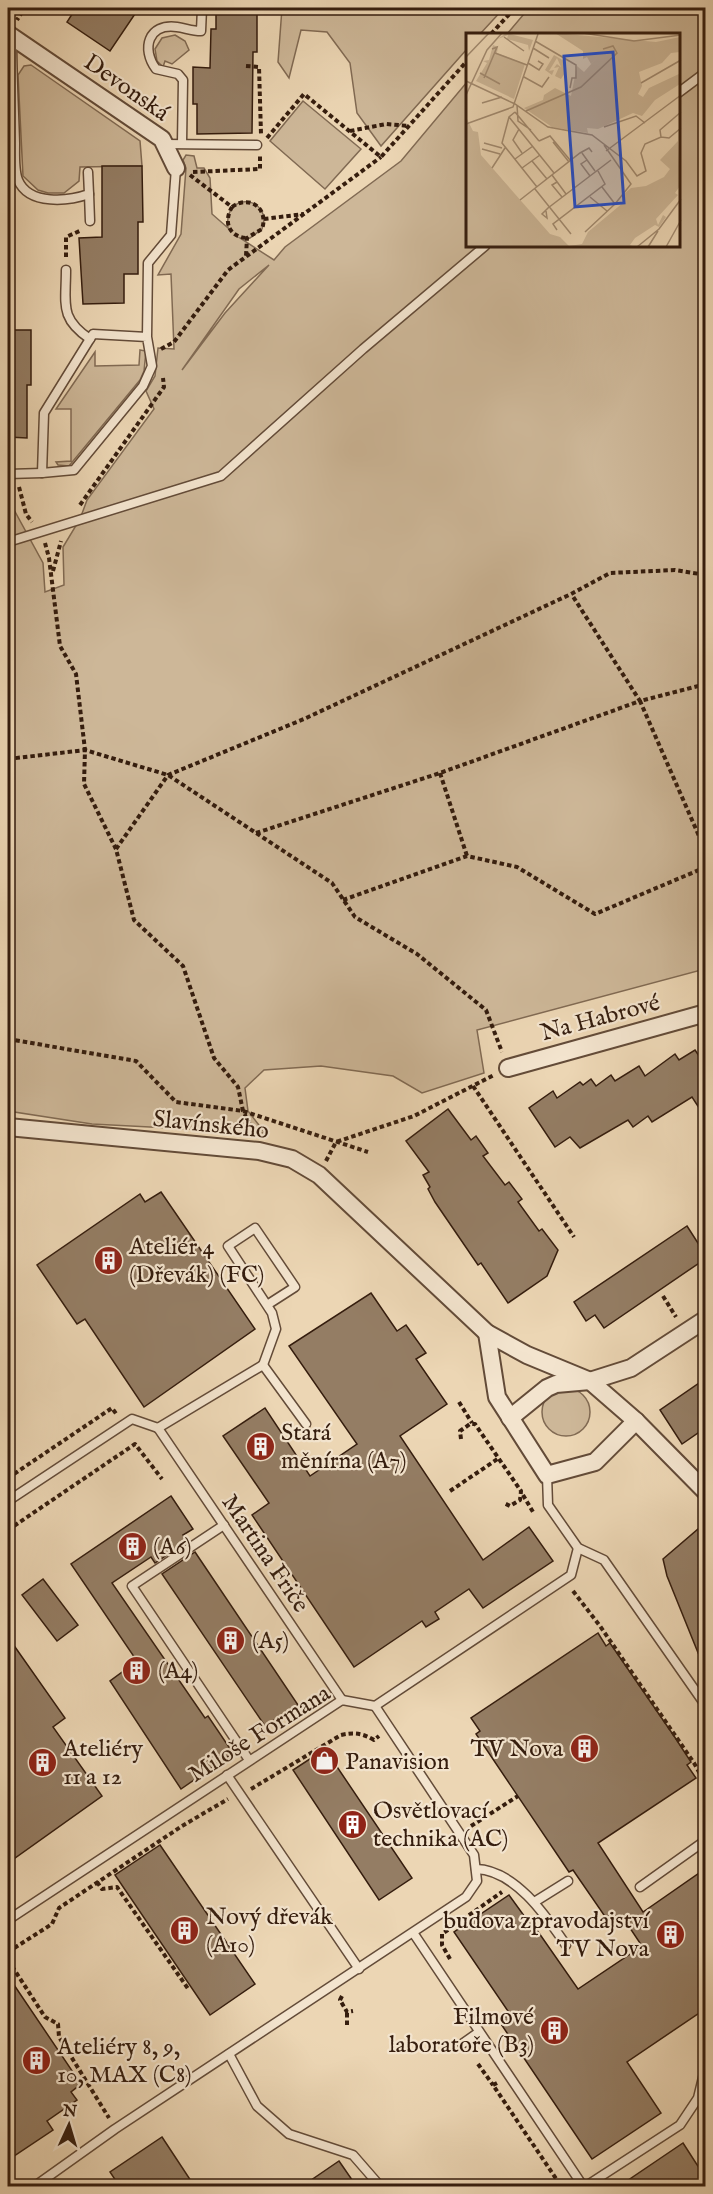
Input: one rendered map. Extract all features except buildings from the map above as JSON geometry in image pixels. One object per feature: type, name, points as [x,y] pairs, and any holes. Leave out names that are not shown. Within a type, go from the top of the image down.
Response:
[{"type":"street","name":"Devonská","points":[[10,35],[162,139],[176,168]]},
{"type":"street","name":"Na Habrové","points":[[508,1068],[705,1013]]},
{"type":"street","name":"Slavínského","points":[[8,1127],[259,1151],[292,1159],[319,1175],[487,1333],[527,1355],[590,1381],[636,1420],[705,1492]]},
{"type":"street","points":[[510,1418],[547,1388],[556,1384],[590,1381],[631,1368],[705,1319]]},
{"type":"street","points":[[487,1333],[497,1396],[547,1475],[595,1462],[636,1420]]},
{"type":"lane","points":[[182,143],[183,80],[177,74],[156,69],[149,60],[146,48],[151,37],[163,28],[176,27],[201,31],[202,8]]},
{"type":"lane","points":[[10,35],[18,180],[32,194],[54,201],[74,199],[89,194]]},
{"type":"lane","points":[[680,91],[705,72]]},
{"type":"lane","points":[[164,144],[259,145]]},
{"type":"lane","name":"Devonská","points":[[152,366],[147,337],[148,263],[171,235],[176,168]]},
{"type":"lane","points":[[88,172],[90,221]]},
{"type":"lane","points":[[8,542],[221,476],[363,349],[483,248]]},
{"type":"lane","points":[[66,270],[66,312],[74,328],[90,339]]},
{"type":"lane","points":[[42,473],[44,413],[93,334],[147,337]]},
{"type":"lane","points":[[8,474],[55,473],[74,470],[143,386],[152,366]]},
{"type":"lane","points":[[8,1501],[132,1419],[158,1428],[263,1365],[276,1329],[272,1313],[228,1246],[255,1228],[295,1287],[267,1305]]},
{"type":"lane","points":[[263,1365],[306,1424]]},
{"type":"lane","name":"Martina Friče","points":[[158,1428],[342,1700]]},
{"type":"lane","points":[[547,1475],[548,1505],[578,1548],[604,1560],[705,1706]]},
{"type":"lane","points":[[224,1525],[132,1586],[249,1760]]},
{"type":"lane","points":[[35,2187],[229,2054],[466,1898],[477,1881],[474,1855],[375,1706],[571,1575],[578,1548]]},
{"type":"lane","name":"Miloše Formana","points":[[8,1920],[342,1700],[375,1706]]},
{"type":"lane","points":[[227,1775],[359,1969]]},
{"type":"lane","points":[[640,1887],[705,1840]]},
{"type":"lane","points":[[477,1869],[493,1870],[536,1901],[566,1945]]},
{"type":"lane","points":[[536,1901],[568,1881]]},
{"type":"lane","points":[[414,1934],[584,2187],[680,2125],[698,2098],[705,2065]]},
{"type":"lane","points":[[462,2044],[479,2032]]},
{"type":"lane","points":[[229,2054],[257,2106],[289,2134],[353,2155],[380,2187]]},
{"type":"path","points":[[492,33],[515,8]]},
{"type":"path","points":[[150,355],[174,342],[228,270],[381,157],[466,62]]},
{"type":"path","points":[[232,207],[184,172],[260,169],[259,67],[246,66]]},
{"type":"path","points":[[259,145],[304,94],[381,157]]},
{"type":"path","points":[[350,131],[386,124],[409,126]]},
{"type":"path","points":[[245,201],[255,204],[262,211],[264,219],[259,232],[247,238],[235,235],[229,228],[227,218],[232,207],[245,201]]},
{"type":"path","points":[[264,219],[305,213]]},
{"type":"path","points":[[66,237],[66,270]]},
{"type":"path","points":[[246,258],[247,238]]},
{"type":"path","points":[[152,366],[162,372],[164,387],[68,524],[54,558],[52,580],[60,646],[76,674],[85,750],[84,784],[116,849],[134,920],[183,966],[214,1058],[238,1087],[243,1111]]},
{"type":"path","points":[[116,849],[168,775],[304,718],[572,594],[610,573],[675,570],[705,575]]},
{"type":"path","points":[[572,594],[640,701],[705,852]]},
{"type":"path","points":[[256,834],[440,773],[640,701],[705,684]]},
{"type":"path","points":[[8,759],[85,750],[168,775],[332,883],[355,917],[417,954],[486,1010],[508,1068]]},
{"type":"path","points":[[440,773],[467,856]]},
{"type":"path","points":[[698,834],[705,829]]},
{"type":"path","points":[[343,900],[467,856],[517,867],[595,914],[705,867]]},
{"type":"path","points":[[8,1039],[136,1061],[176,1102],[243,1111],[368,1152]]},
{"type":"path","points":[[319,1175],[336,1142],[414,1116],[473,1086],[574,1237]]},
{"type":"path","points":[[663,1296],[676,1318]]},
{"type":"path","points":[[459,1402],[499,1458],[533,1512]]},
{"type":"path","points":[[8,1478],[112,1408]]},
{"type":"path","points":[[461,1439],[460,1431],[473,1424]]},
{"type":"path","points":[[8,1530],[135,1444],[162,1479]]},
{"type":"path","points":[[450,1491],[499,1458]]},
{"type":"path","points":[[504,1503],[512,1505],[520,1500],[522,1494]]},
{"type":"path","points":[[563,1597],[578,1586]]},
{"type":"path","points":[[572,1590],[600,1626],[704,1781],[701,1793]]},
{"type":"path","points":[[8,1952],[52,1924],[59,1908],[182,1826],[262,1784],[341,1736],[353,1732],[365,1734],[374,1740],[390,1729]]},
{"type":"path","points":[[468,1828],[518,1796]]},
{"type":"path","points":[[97,1882],[102,1889],[117,1887],[189,1990]]},
{"type":"path","points":[[454,1965],[442,1946],[440,1940],[442,1934],[512,1885]]},
{"type":"path","points":[[428,1955],[442,1946]]},
{"type":"path","points":[[8,1960],[45,2017],[58,2024],[58,2037],[103,2105]]},
{"type":"path","points":[[347,1988],[340,2000],[347,2012],[347,2025]]},
{"type":"path","points":[[347,2012],[353,2011]]},
{"type":"path","points":[[478,2064],[493,2085]]},
{"type":"shaded area","points":[[282,8],[504,8],[481,33],[466,33],[466,50],[381,146],[357,113],[350,63],[327,32],[301,30],[289,78],[278,62]]},
{"type":"shaded area","points":[[529,8],[705,8],[705,969],[477,1030],[484,1073],[422,1093],[393,1076],[321,1066],[264,1070],[245,1088],[248,1111],[265,1133],[92,1124],[8,1111],[8,506],[13,508],[43,563],[45,592],[64,585],[63,547],[80,519],[87,500],[154,409],[146,391],[155,376],[158,348],[174,349],[171,274],[158,275],[181,234],[186,168],[183,160],[186,155],[194,156],[197,168],[204,168],[210,178],[212,214],[228,228],[229,216],[233,207],[240,203],[255,204],[261,210],[264,218],[262,229],[250,238],[240,238],[274,260],[285,247],[401,161],[466,83],[466,248],[680,248],[680,33],[508,33]],"holes":[[[269,265],[225,313],[182,370],[239,289]]]},
{"type":"shaded area","points":[[175,35],[185,41],[189,50],[172,64],[165,61],[163,67],[157,61],[155,49],[162,38]]},
{"type":"shaded area","points":[[31,65],[140,141],[142,166],[80,167],[79,181],[64,193],[48,193],[38,190],[23,176],[18,75],[24,66]]},
{"type":"shaded area","points":[[303,101],[361,149],[325,189],[270,141]]},
{"type":"shaded area","points":[[140,350],[146,351],[144,371],[140,380],[69,466],[58,465],[56,462],[71,461],[71,409],[56,409],[95,352],[95,366],[139,365]]},
{"type":"shaded area","points":[[566,1388],[583,1395],[590,1412],[583,1429],[566,1436],[549,1429],[542,1412],[549,1395]]},
{"type":"place","name":"Ateliér 4 (Dřevák) (FC)","points":[[108,1260]]},
{"type":"place","name":"Stará měnírna (A7)","points":[[260,1446]]},
{"type":"place","name":"(A6)","points":[[132,1546]]},
{"type":"place","name":"(A5)","points":[[231,1640]]},
{"type":"place","name":"(A4)","points":[[137,1670]]},
{"type":"place","name":"TV Nova","points":[[584,1748]]},
{"type":"place","name":"Panavision","points":[[324,1761]]},
{"type":"place","name":"Ateliéry 11 a 12","points":[[42,1762]]},
{"type":"place","name":"Osvětlovací technika (AC)","points":[[352,1824]]},
{"type":"place","name":"Nový dřevák (A10)","points":[[185,1930]]},
{"type":"place","name":"budova zpravodajství TV Nova","points":[[670,1934]]},
{"type":"place","name":"Filmové laboratoře (B3)","points":[[555,2030]]},
{"type":"place","name":"Ateliéry 8, 9, 10, MAX (C8)","points":[[36,2060]]}]
